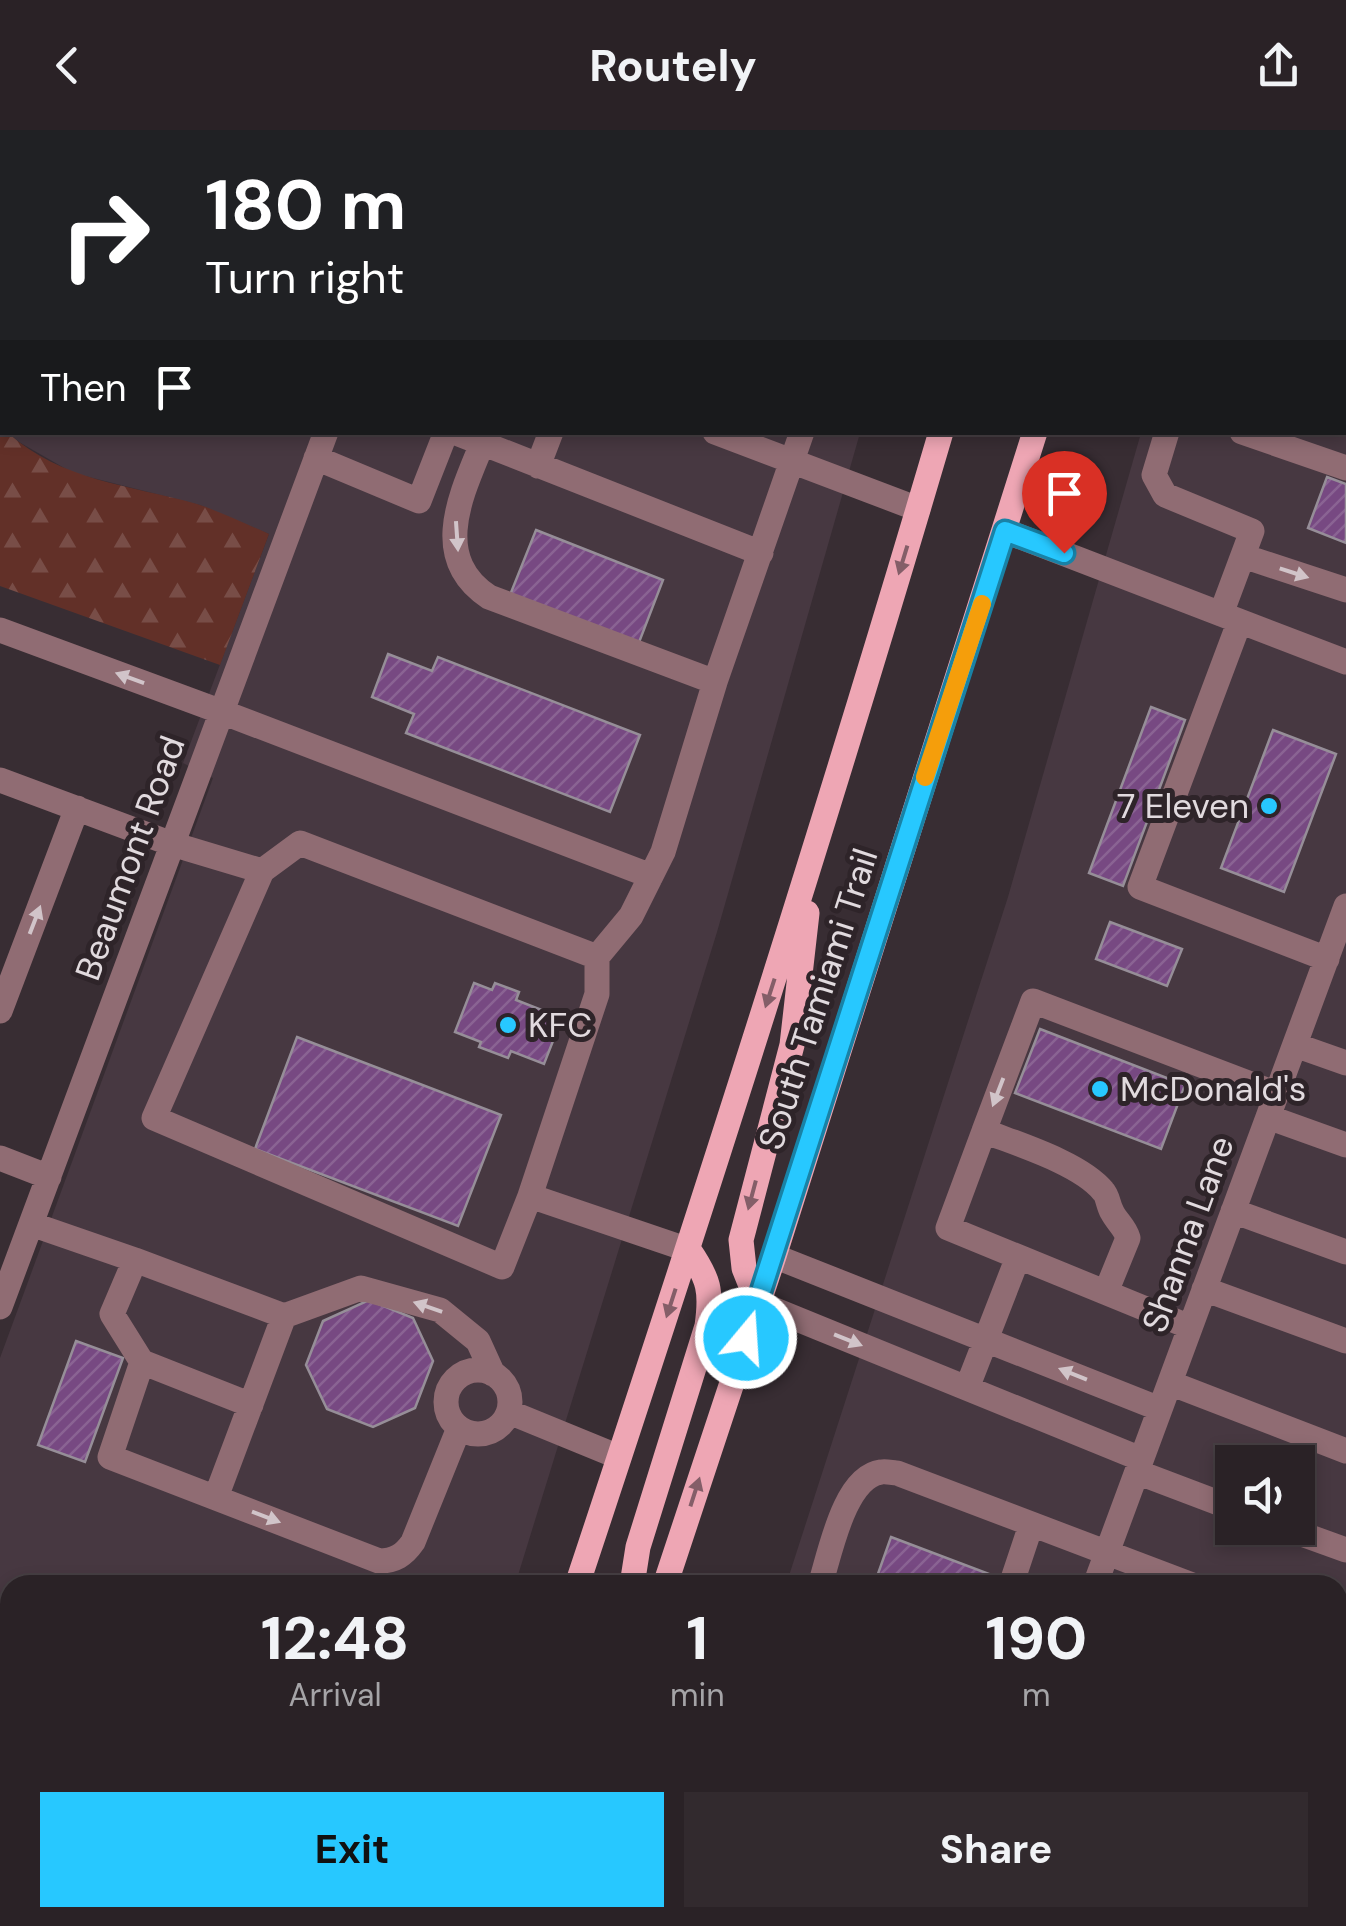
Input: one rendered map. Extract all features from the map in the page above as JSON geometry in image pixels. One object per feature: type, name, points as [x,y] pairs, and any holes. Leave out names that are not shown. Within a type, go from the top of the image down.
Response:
[{"type":"main road","name":"South Tamiami Trail","points":[[580,1575],[813,859],[939,435]]},
{"type":"main road","name":"South Tamiami Trail","points":[[668,1575],[774,1256],[1034,435]]},
{"type":"main road","points":[[758,1303],[744,1268],[741,1240],[792,1045],[813,859]]},
{"type":"main road","points":[[634,1575],[638,1547],[708,1326],[710,1299],[703,1271],[689,1250]]},
{"type":"street","name":"Beaumont Road","points":[[0,1308],[325,435]]},
{"type":"street","points":[[316,458],[420,501],[445,435]]},
{"type":"street","points":[[461,435],[761,553]]},
{"type":"street","points":[[538,466],[550,435]]},
{"type":"street","points":[[723,435],[918,510]]},
{"type":"street","points":[[597,957],[300,843],[262,872],[154,1118],[502,1267],[530,1196],[597,994],[597,957],[630,916],[664,852],[715,682],[801,435]]},
{"type":"street","points":[[1166,435],[1154,475],[1164,495],[1252,531],[1230,618],[1140,887],[1327,959]]},
{"type":"street","points":[[1251,435],[1346,468]]},
{"type":"street","points":[[482,444],[460,498],[455,529],[460,562],[478,590],[715,682]]},
{"type":"street","points":[[1005,531],[1346,662]]},
{"type":"street","points":[[1243,556],[1346,590]]},
{"type":"street","points":[[0,630],[651,876]]},
{"type":"street","points":[[0,780],[172,844],[262,872]]},
{"type":"street","points":[[0,1011],[77,808]]},
{"type":"street","name":"Shanna Lane","points":[[1099,1575],[1343,924]]},
{"type":"street","points":[[1190,1327],[948,1228],[1033,1001],[1273,1105],[1346,1145]]},
{"type":"street","points":[[1295,1044],[1346,1063]]},
{"type":"street","points":[[984,1131],[1053,1158],[1106,1193],[1113,1215],[1128,1238],[1106,1292]]},
{"type":"street","points":[[0,1158],[49,1177]]},
{"type":"street","points":[[530,1196],[689,1250]]},
{"type":"street","points":[[1233,1211],[1346,1252]]},
{"type":"street","points":[[31,1224],[284,1316],[361,1288],[440,1310],[478,1341],[493,1374]]},
{"type":"street","points":[[774,1256],[1160,1409]]},
{"type":"street","points":[[967,1388],[1018,1256]]},
{"type":"street","points":[[135,1260],[112,1314],[142,1362],[251,1404]]},
{"type":"street","points":[[1204,1289],[1346,1341]]},
{"type":"street","points":[[758,1303],[967,1388],[1215,1500]]},
{"type":"street","points":[[216,1497],[284,1316]]},
{"type":"street","points":[[142,1362],[110,1457],[379,1560],[391,1561],[405,1553],[413,1542],[458,1428]]},
{"type":"street","points":[[482,1370],[493,1374],[508,1390],[509,1412],[488,1433],[458,1428],[451,1421],[445,1402],[447,1391],[461,1375],[482,1370]]},
{"type":"street","points":[[1170,1384],[1346,1450]]},
{"type":"street","points":[[509,1412],[620,1458]]},
{"type":"street","points":[[823,1575],[850,1495],[863,1480],[880,1472],[897,1473],[1164,1575]]},
{"type":"street","points":[[1014,1575],[1031,1524]]},
{"type":"street","points":[[1315,1539],[1346,1550]]},
{"type":"shaded area","points":[[10,435],[859,435],[717,932],[518,1575],[0,1575],[0,1358],[213,778],[183,763],[269,534],[200,505],[73,473]]},
{"type":"shaded area","points":[[1140,435],[1346,435],[1346,1575],[789,1575],[1008,897]]},
{"type":"green space","points":[[0,435],[11,435],[74,472],[197,504],[269,534],[220,665],[0,586]]},
{"type":"building","points":[[1327,477],[1346,484],[1346,543],[1308,528]]},
{"type":"building","points":[[536,530],[663,580],[638,645],[510,595]]},
{"type":"building","points":[[388,654],[432,671],[438,657],[640,735],[610,812],[406,733],[414,714],[372,697]]},
{"type":"building","points":[[1151,707],[1185,720],[1123,886],[1089,873]]},
{"type":"building","points":[[1273,730],[1336,754],[1284,892],[1221,868]]},
{"type":"building","points":[[1110,922],[1182,949],[1167,986],[1096,959]]},
{"type":"building","name":"KFC","points":[[474,983],[492,990],[495,983],[519,992],[516,1000],[562,1018],[544,1064],[511,1051],[508,1058],[455,1032]]},
{"type":"building","name":"McDonald's","points":[[1040,1029],[1185,1085],[1161,1149],[1015,1093]]},
{"type":"building","points":[[297,1037],[501,1115],[458,1226],[255,1149]]},
{"type":"building","points":[[369,1300],[413,1318],[433,1361],[415,1408],[373,1427],[327,1409],[306,1365],[323,1321]]},
{"type":"building","points":[[76,1341],[123,1358],[85,1462],[38,1445]]},
{"type":"building","points":[[891,1537],[989,1574],[989,1575],[878,1575]]},
{"type":"slow traffic","points":[[925,777],[982,604]]},
{"type":"place","name":"7 Eleven","points":[[1269,806]]},
{"type":"place","name":"KFC","points":[[508,1025]]},
{"type":"place","name":"McDonald's","points":[[1100,1089]]},
{"type":"route","points":[[746,1338],[1005,531],[1064,553]]}]
